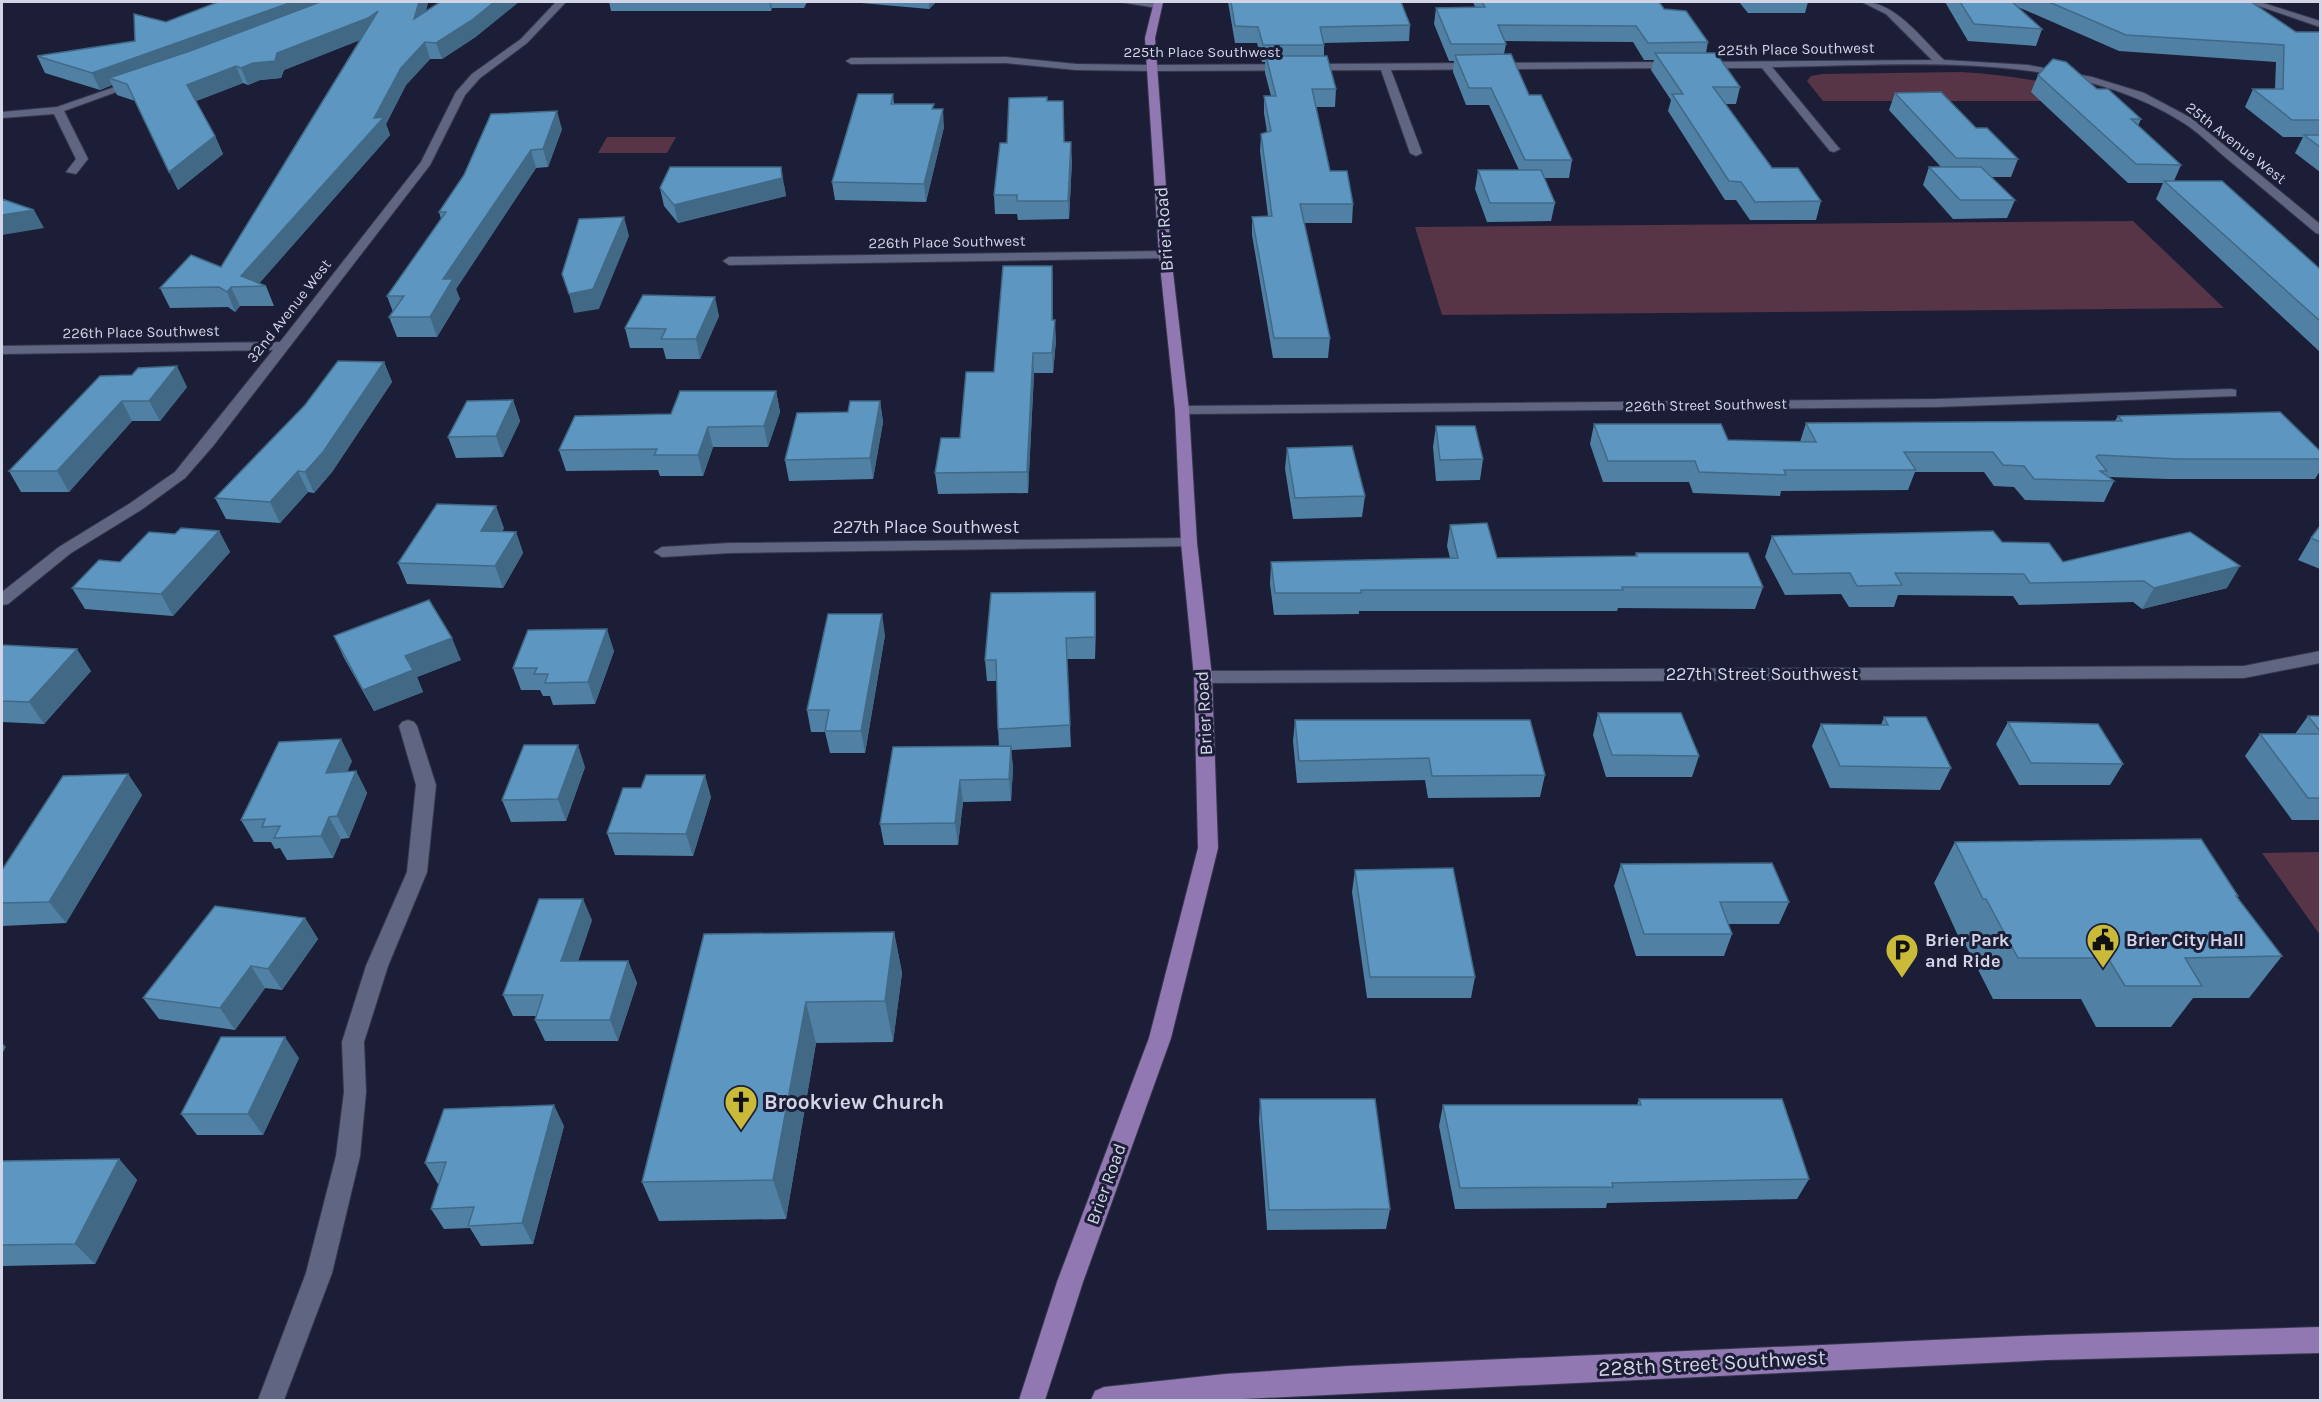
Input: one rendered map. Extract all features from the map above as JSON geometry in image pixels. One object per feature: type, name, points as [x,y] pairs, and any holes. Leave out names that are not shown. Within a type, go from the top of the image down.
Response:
[{"type":"main road","name":"Brier Road","points":[[1032,1401],[1070,1282],[1160,1038],[1208,848],[1203,677],[1189,543],[1182,410],[1165,255],[1150,38],[1157,3]]},
{"type":"main road","name":"228th Street Southwest","points":[[1104,1401],[1167,1392],[1336,1381],[1881,1353],[2150,1345],[2196,1340],[2320,1340]]},
{"type":"street","name":"32nd Avenue West","points":[[2,600],[65,550],[135,507],[180,475],[208,443],[426,162],[460,94],[476,76],[524,41],[561,2]]},
{"type":"street","points":[[1125,2],[1157,3]]},
{"type":"street","points":[[1867,2],[1889,12],[1941,63]]},
{"type":"street","points":[[2252,2],[2320,24]]},
{"type":"street","name":"225th Place Southwest","points":[[851,61],[1006,60],[1076,67],[1152,68],[1682,65]]},
{"type":"street","name":"225th Place Southwest","points":[[1694,65],[1941,63],[2028,68],[2092,80]]},
{"type":"street","points":[[1765,65],[1834,149]]},
{"type":"street","points":[[1385,66],[1416,153]]},
{"type":"street","points":[[2,115],[58,110],[147,79]]},
{"type":"street","name":"25th Avenue West","points":[[2092,80],[2140,95],[2187,120],[2320,230]]},
{"type":"street","points":[[58,110],[82,159],[72,172]]},
{"type":"street","name":"226th Place Southwest","points":[[729,261],[1165,255]]},
{"type":"street","name":"226th Place Southwest","points":[[2,350],[282,346]]},
{"type":"street","name":"226th Street Southwest","points":[[1182,410],[1936,403],[2231,393]]},
{"type":"street","name":"227th Place Southwest","points":[[662,552],[730,548],[1189,543]]},
{"type":"street","name":"227th Street Southwest","points":[[1203,677],[2244,672],[2320,657]]},
{"type":"street","points":[[271,1401],[319,1273],[348,1156],[355,1092],[353,1042],[377,966],[417,872],[426,785],[408,726]]},
{"type":"shaded area","points":[[1961,72],[2041,82],[2120,101],[1823,101],[1807,81],[1811,76],[1822,74]]},
{"type":"shaded area","points":[[607,137],[676,137],[667,153],[598,153]]},
{"type":"shaded area","points":[[2133,221],[2224,308],[1442,315],[1415,227]]},
{"type":"shaded area","points":[[2320,852],[2320,935],[2262,853]]},
{"type":"building","points":[[218,2],[292,2],[92,73],[37,56],[135,41],[134,14],[166,22]]},
{"type":"building","points":[[320,2],[419,2],[414,19],[440,2],[494,2],[472,20],[436,43],[425,42],[401,68],[374,118],[384,117],[241,276],[266,286],[231,287],[227,292],[219,287],[160,288],[191,255],[221,267],[378,11],[368,18],[277,53],[275,61],[253,63],[241,68],[236,66],[187,85],[215,136],[169,172],[127,84],[109,78],[190,51]]},
{"type":"building","points":[[1231,2],[1401,2],[1410,25],[1320,27],[1324,45],[1263,45],[1258,27],[1235,26]]},
{"type":"building","points":[[1482,2],[1659,2],[1664,9],[1686,11],[1708,42],[1648,43],[1636,26],[1498,25],[1506,44],[1451,44],[1436,8],[1485,7]]},
{"type":"building","points":[[1960,2],[2012,2],[2042,29],[1974,24]]},
{"type":"building","points":[[2049,2],[2251,2],[2296,32],[2320,32],[2320,120],[2292,120],[2253,89],[2283,89],[2284,45],[2126,35]]},
{"type":"building","points":[[1655,53],[1716,53],[1740,87],[1713,87],[1772,168],[1798,168],[1821,201],[1755,202],[1741,182],[1729,181],[1672,94],[1683,94]]},
{"type":"building","points":[[1511,54],[1529,95],[1541,95],[1572,160],[1525,160],[1491,88],[1469,88],[1455,55]]},
{"type":"building","points":[[1266,56],[1327,56],[1336,89],[1312,89],[1330,171],[1347,171],[1353,204],[1300,204],[1330,338],[1274,338],[1252,217],[1272,216],[1261,134],[1271,131],[1264,96],[1276,96]]},
{"type":"building","points":[[2053,59],[2066,62],[2097,89],[2108,89],[2141,119],[2131,119],[2181,165],[2136,164],[2038,75]]},
{"type":"building","points":[[1941,92],[1976,128],[1987,128],[2018,159],[1956,158],[1895,93]]},
{"type":"building","points":[[858,94],[893,94],[891,104],[934,104],[932,109],[943,109],[924,184],[832,182]]},
{"type":"building","points":[[1047,97],[1047,101],[1063,101],[1064,142],[1071,142],[1068,201],[1017,201],[1017,195],[994,195],[1000,143],[1007,143],[1009,98]]},
{"type":"building","points":[[557,111],[543,149],[531,150],[443,279],[453,279],[430,317],[389,317],[404,296],[387,296],[446,212],[439,212],[464,175],[491,114]]},
{"type":"building","points":[[2304,135],[2320,135],[2320,147]]},
{"type":"building","points":[[670,167],[781,167],[782,178],[674,205],[660,188]]},
{"type":"building","points":[[1929,167],[1981,167],[2015,200],[1960,200]]},
{"type":"building","points":[[1478,170],[1541,170],[1555,203],[1490,203]]},
{"type":"building","points":[[2164,181],[2222,181],[2320,269],[2320,321]]},
{"type":"building","points":[[2,199],[34,210],[2,215]]},
{"type":"building","points":[[624,217],[593,289],[569,294],[562,274],[579,219]]},
{"type":"building","points":[[1003,266],[1052,266],[1052,320],[1055,320],[1052,353],[1033,353],[1027,472],[935,473],[941,438],[960,438],[966,372],[994,372]]},
{"type":"building","points":[[643,295],[715,297],[696,339],[661,339],[666,329],[625,328]]},
{"type":"building","points":[[338,361],[384,362],[323,452],[305,472],[298,471],[270,502],[215,498],[305,405]]},
{"type":"building","points":[[177,366],[149,401],[122,401],[57,471],[9,471],[100,376],[132,375],[138,368]]},
{"type":"building","points":[[680,391],[776,391],[764,426],[708,427],[698,455],[654,455],[657,449],[559,450],[575,416],[671,414]]},
{"type":"building","points":[[513,400],[496,436],[448,437],[467,401]]},
{"type":"building","points":[[850,401],[880,401],[870,458],[785,460],[797,413],[848,412]]},
{"type":"building","points":[[2280,412],[2320,451],[2320,459],[2178,459],[2098,455],[2096,457],[2107,471],[2100,471],[2114,481],[2034,479],[2024,466],[2003,465],[1993,452],[1904,452],[1916,470],[1784,470],[1786,475],[1699,472],[1695,461],[1608,461],[1594,424],[1721,424],[1728,440],[1816,442],[1806,423],[2122,421],[2118,416]]},
{"type":"building","points":[[1436,426],[1475,426],[1483,459],[1440,460]]},
{"type":"building","points":[[1352,446],[1365,496],[1295,498],[1287,448]]},
{"type":"building","points":[[437,504],[496,506],[481,531],[516,532],[495,566],[398,563]]},
{"type":"building","points":[[1487,523],[1497,558],[1637,556],[1636,553],[1748,553],[1763,587],[1622,587],[1623,590],[1361,590],[1361,593],[1275,593],[1271,562],[1458,558],[1450,525]]},
{"type":"building","points":[[2320,526],[2320,542],[2311,538]]},
{"type":"building","points":[[181,528],[219,531],[161,594],[72,588],[99,560],[120,562],[149,532],[175,534]]},
{"type":"building","points":[[1993,531],[2002,542],[2049,543],[2063,562],[2190,532],[2240,566],[2154,588],[2144,581],[2030,583],[2024,574],[1895,573],[1902,585],[1857,586],[1850,573],[1793,574],[1772,536]]},
{"type":"building","points":[[1095,592],[1095,637],[1066,638],[1070,725],[998,729],[996,660],[985,660],[991,593]]},
{"type":"building","points":[[429,600],[452,638],[405,656],[413,670],[363,690],[334,636]]},
{"type":"building","points":[[828,614],[882,614],[861,731],[825,731],[829,710],[807,710]]},
{"type":"building","points":[[607,629],[588,682],[545,683],[548,674],[534,674],[537,668],[513,668],[528,630]]},
{"type":"building","points":[[2,645],[77,649],[29,702],[2,701]]},
{"type":"building","points":[[1598,713],[1681,713],[1699,756],[1612,755]]},
{"type":"building","points":[[2308,716],[2320,716],[2320,731]]},
{"type":"building","points":[[1884,717],[1926,717],[1951,768],[1840,766],[1821,724],[1888,725]]},
{"type":"building","points":[[1295,720],[1530,720],[1545,775],[1432,776],[1429,758],[1299,761]]},
{"type":"building","points":[[2008,722],[2098,724],[2123,764],[2031,763]]},
{"type":"building","points":[[2260,734],[2320,734],[2320,798],[2308,798]]},
{"type":"building","points":[[341,739],[326,773],[356,771],[337,816],[329,817],[321,836],[274,838],[280,826],[262,827],[265,819],[241,820],[279,742]]},
{"type":"building","points":[[524,745],[578,745],[558,799],[502,800]]},
{"type":"building","points":[[1011,746],[1009,779],[960,780],[955,823],[880,824],[893,747]]},
{"type":"building","points":[[128,774],[49,902],[2,903],[2,870],[63,776]]},
{"type":"building","points":[[646,775],[705,775],[686,834],[607,833],[623,788],[641,788]]},
{"type":"building","points":[[2201,839],[2238,896],[2236,896],[2282,956],[2185,958],[2202,986],[2125,986],[2108,958],[2018,958],[1986,899],[1983,899],[1955,842]]},
{"type":"building","points":[[1772,863],[1789,902],[1720,902],[1732,934],[1644,934],[1621,864]]},
{"type":"building","points":[[1453,868],[1475,977],[1370,977],[1355,870]]},
{"type":"building","points":[[539,899],[583,899],[561,961],[628,961],[610,1020],[535,1020],[543,995],[503,995]]},
{"type":"building","points":[[215,906],[305,918],[268,969],[251,966],[220,1008],[143,998]]},
{"type":"building","name":"Brookview Church","points":[[894,932],[885,1001],[806,1002],[773,1180],[642,1182],[704,934]]},
{"type":"building","points":[[221,1037],[285,1037],[248,1114],[181,1114]]},
{"type":"building","points":[[1260,1099],[1375,1099],[1390,1209],[1269,1210]]},
{"type":"building","points":[[1639,1099],[1782,1099],[1809,1179],[1612,1183],[1613,1187],[1460,1188],[1443,1105],[1641,1105]]},
{"type":"building","points":[[554,1105],[522,1223],[468,1226],[474,1207],[431,1209],[446,1162],[425,1163],[444,1109]]},
{"type":"building","points":[[119,1159],[75,1244],[2,1245],[2,1161]]},
{"type":"place","name":"Brier City Hall","points":[[2103,969]]},
{"type":"place","name":"Brier Park and Ride","points":[[1902,979]]},
{"type":"place","name":"Brookview Church","points":[[741,1131]]}]
